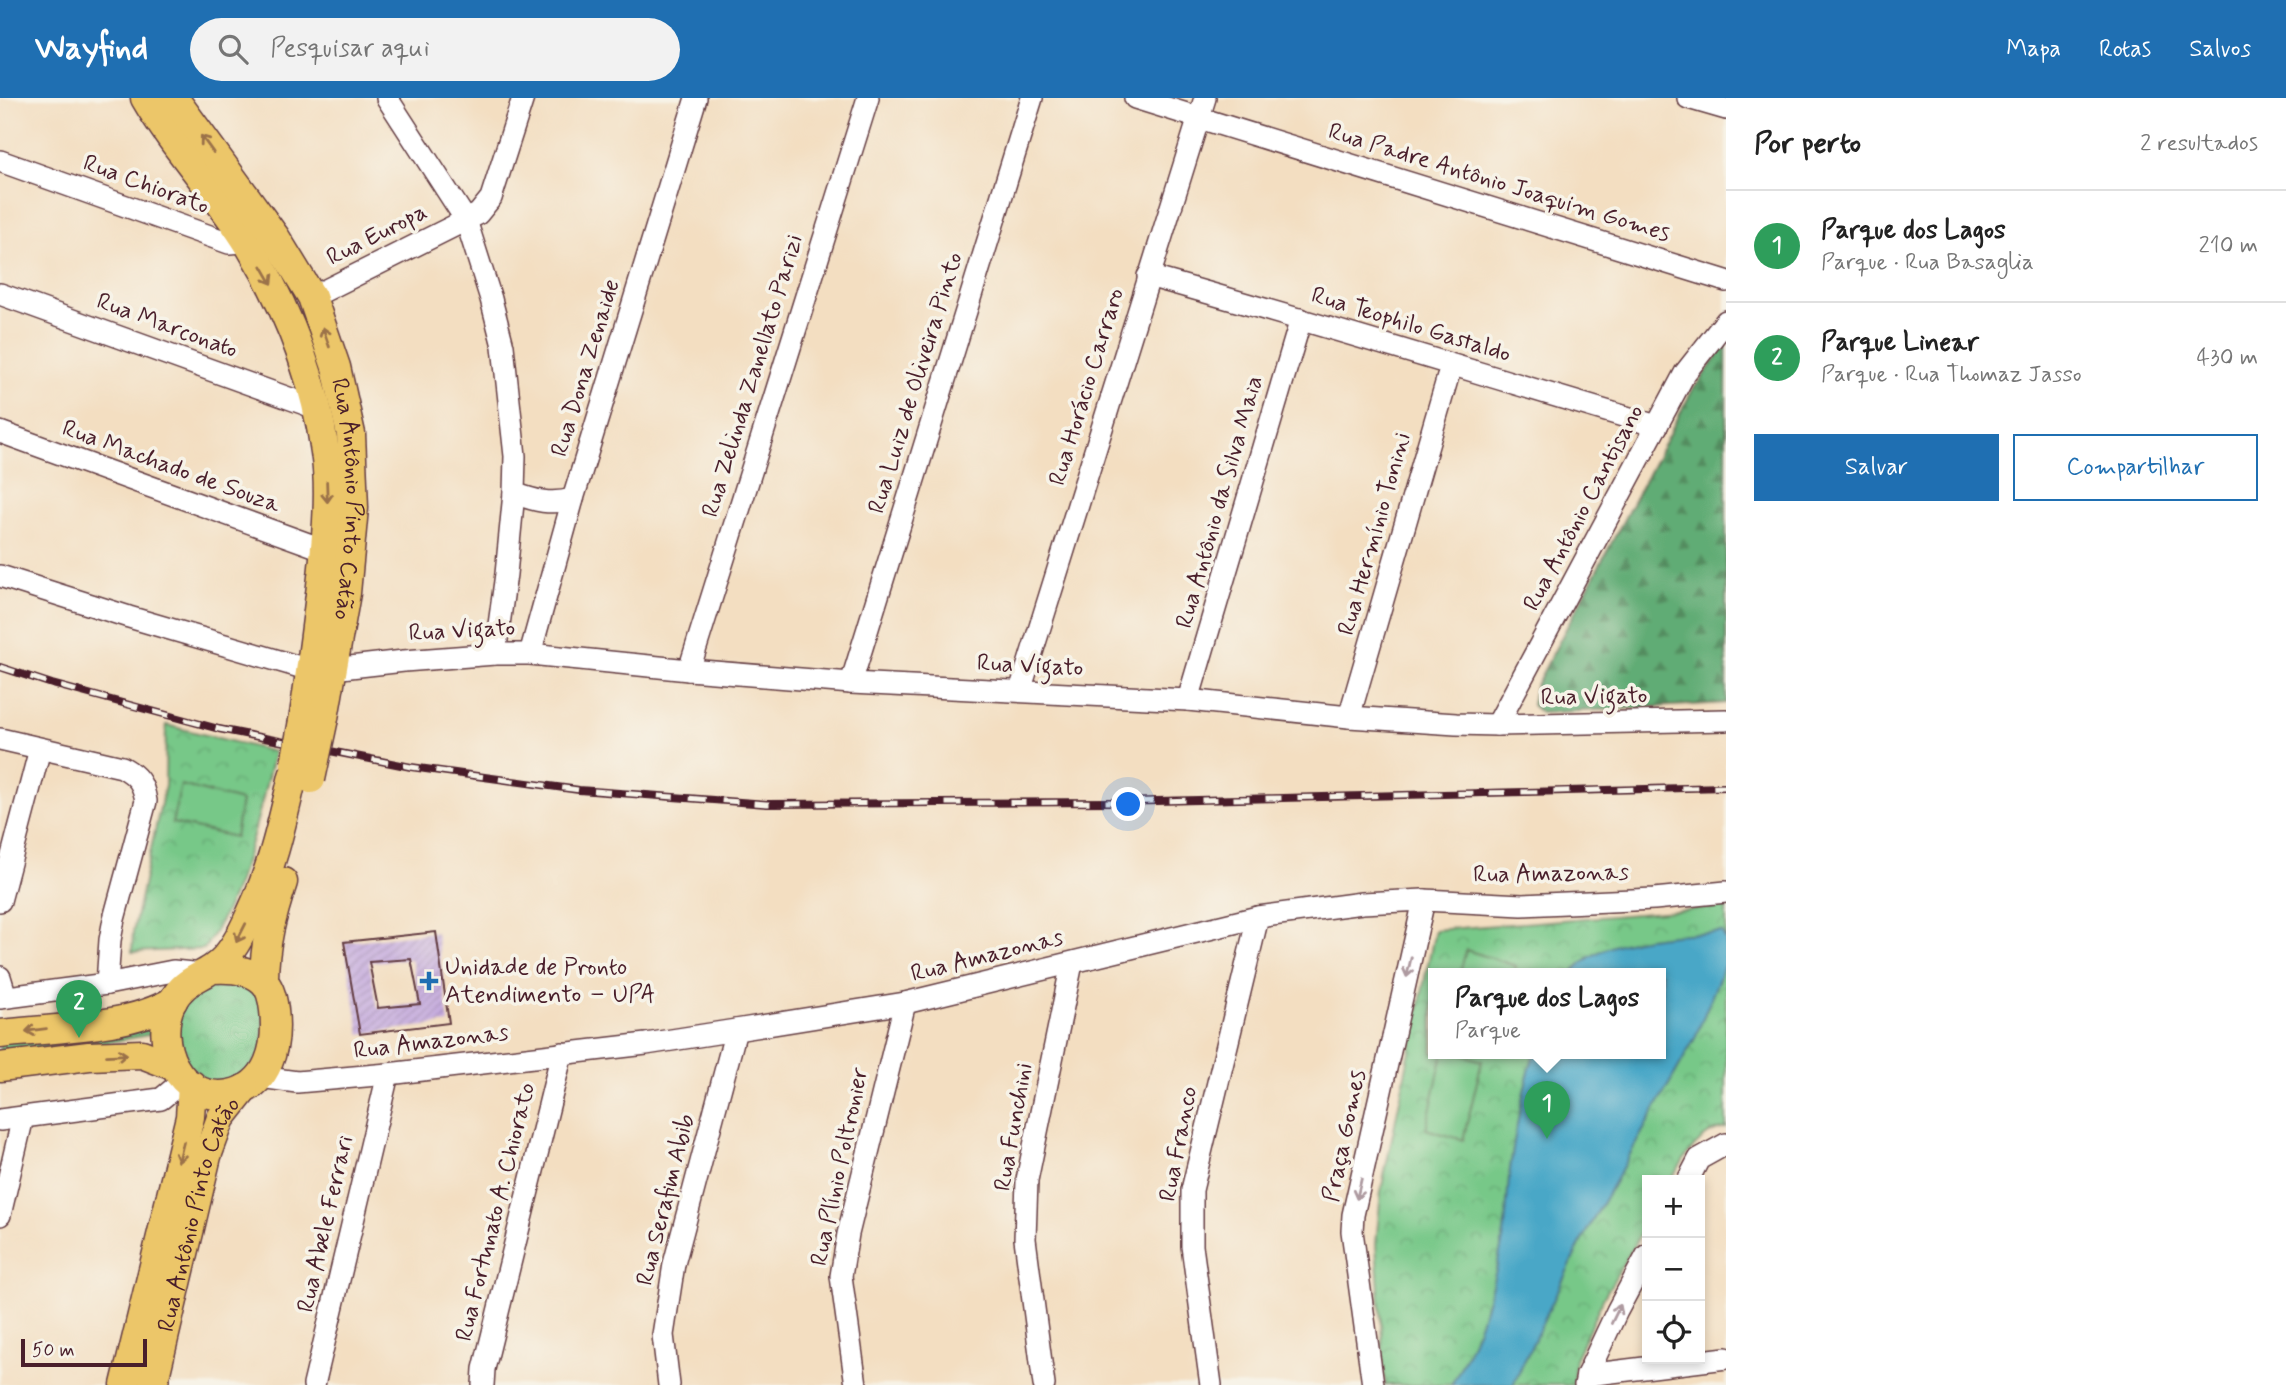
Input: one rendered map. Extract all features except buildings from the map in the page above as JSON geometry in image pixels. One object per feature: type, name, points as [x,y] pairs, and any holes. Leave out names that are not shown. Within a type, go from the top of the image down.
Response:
[{"type":"main road","name":"Rua Antônio Pinto Catão","points":[[145,98],[156,118],[248,243],[278,295],[299,346],[326,453],[328,515],[321,598],[321,670],[302,778],[295,849],[271,917],[264,953],[264,981]]},
{"type":"main road","name":"Rua Antônio Pinto Catão","points":[[174,98],[276,238],[312,298],[336,367],[351,446],[355,508],[346,593],[321,670]]},
{"type":"main road","name":"Rua Antônio Pinto Catão","points":[[192,983],[235,946],[252,912],[302,778]]},
{"type":"main road","points":[[0,1034],[134,1018],[156,1011],[192,983],[231,968],[264,981],[269,988],[276,1023],[274,1050],[252,1083],[229,1094],[213,1094],[142,1054],[89,1056],[0,1067]]},
{"type":"main road","points":[[183,1077],[167,1054],[164,1038],[167,1015],[192,983]]},
{"type":"main road","name":"Rua Antônio Pinto Catão","points":[[125,1385],[190,1117],[183,1077]]},
{"type":"main road","name":"Rua Antônio Pinto Catão","points":[[153,1385],[208,1156],[221,1118],[252,1083]]},
{"type":"street","points":[[387,98],[466,220],[503,346],[515,456],[506,574],[495,654]]},
{"type":"street","name":"Rua Europa","points":[[312,298],[478,214],[491,198],[523,98]]},
{"type":"street","name":"Rua Dona Zenaide","points":[[530,654],[573,499],[696,98]]},
{"type":"street","name":"Rua Zelinda Zanellato Parizi","points":[[689,670],[868,98]]},
{"type":"street","name":"Rua Luiz de Oliveira Pinto","points":[[851,683],[1032,98]]},
{"type":"street","name":"Rua Padre Antônio Joaquim Gomes","points":[[1135,98],[1202,108],[1726,281]]},
{"type":"street","points":[[1688,98],[1726,109]]},
{"type":"street","name":"Rua Horácio Carraro","points":[[1020,691],[1202,108]]},
{"type":"street","name":"Rua Chiorato","points":[[0,161],[229,243],[276,238]]},
{"type":"street","name":"Rua Teophilo Gastaldo","points":[[1148,276],[1657,426]]},
{"type":"street","name":"Rua Marconato","points":[[0,294],[316,408]]},
{"type":"street","name":"Rua Antônio da Silva Maia","points":[[1188,700],[1301,319]]},
{"type":"street","name":"Rua Antônio Cantisano","points":[[1497,726],[1685,373],[1726,321]]},
{"type":"street","name":"Rua Hermínio Tonini","points":[[1349,716],[1451,366]]},
{"type":"street","name":"Rua Machado de Souza","points":[[0,432],[325,550]]},
{"type":"street","points":[[514,493],[546,503],[573,499]]},
{"type":"street","name":"Rua Vigato","points":[[0,576],[129,617],[321,670],[495,654],[530,654],[851,683],[1188,700],[1349,716],[1497,726],[1726,720]]},
{"type":"street","points":[[0,740],[122,767],[137,775],[144,787],[146,801],[110,940],[107,984]]},
{"type":"street","points":[[0,901],[40,748]]},
{"type":"street","name":"Rua Amazonas","points":[[252,1083],[388,1074],[646,1044],[905,1003],[1258,917],[1362,903],[1424,900],[1522,905],[1654,899],[1726,892]]},
{"type":"street","name":"Praça Gomes","points":[[1373,1385],[1352,1231],[1353,1216],[1424,900]]},
{"type":"street","name":"Rua Franco","points":[[1211,1385],[1192,1246],[1192,1190],[1258,917]]},
{"type":"street","name":"Rua Funchini","points":[[1044,1385],[1025,1240],[1027,1180],[1072,963]]},
{"type":"street","points":[[2,991],[107,984],[173,971],[192,983]]},
{"type":"street","name":"Rua Plínio Poltronier","points":[[856,1385],[841,1276],[848,1234],[905,1003]]},
{"type":"street","name":"Rua Serafim Abib","points":[[669,1385],[663,1335],[674,1264],[736,1030]]},
{"type":"street","name":"Rua Fortunato A. Chiorato","points":[[483,1385],[484,1370],[562,1053]]},
{"type":"street","name":"Rua Abele Ferrari","points":[[314,1385],[388,1074]]},
{"type":"street","points":[[0,1120],[161,1099],[183,1077]]},
{"type":"street","points":[[0,1215],[23,1117]]},
{"type":"street","points":[[1691,1175],[1699,1159],[1726,1144]]},
{"type":"street","points":[[1586,1380],[1617,1311],[1642,1264]]},
{"type":"street","points":[[1586,1380],[1726,1358]]},
{"type":"green space","points":[[1726,345],[1726,703],[1541,713],[1532,705],[1535,687],[1692,391]]},
{"type":"green space","points":[[166,725],[274,752],[248,854],[229,903],[204,949],[132,952],[133,932],[165,785]]},
{"type":"green space","points":[[181,785],[241,801],[235,837],[172,823]]},
{"type":"green space","points":[[1726,907],[1726,1128],[1700,1141],[1674,1175],[1642,1175],[1642,1231],[1604,1297],[1575,1359],[1573,1385],[1385,1385],[1376,1244],[1381,1191],[1435,930]]},
{"type":"green space","points":[[1466,950],[1516,966],[1516,968],[1461,968]]},
{"type":"green space","points":[[222,976],[254,989],[264,1006],[263,1049],[242,1079],[212,1086],[174,1052],[180,1002]]},
{"type":"green space","points":[[155,1019],[153,1034],[84,1047],[0,1057],[0,1041]]},
{"type":"green space","points":[[1442,1059],[1482,1061],[1463,1140],[1426,1129]]},
{"type":"water","points":[[1722,932],[1726,941],[1726,961],[1695,1038],[1583,1238],[1513,1385],[1451,1385],[1483,1314],[1499,1258],[1517,1125],[1532,1059],[1666,1059],[1666,968],[1578,968],[1585,960],[1620,944],[1685,934]]},
{"type":"railway","points":[[0,667],[52,684],[219,729],[411,767],[579,790],[767,804],[1116,802],[1726,787]]},
{"type":"place","name":"Unidade de Pronto Atendimento – UPA","points":[[429,981]]},
{"type":"place","name":"Parque Linear","points":[[79,1038]]},
{"type":"place","name":"Parque dos Lagos","points":[[1547,1139]]}]
